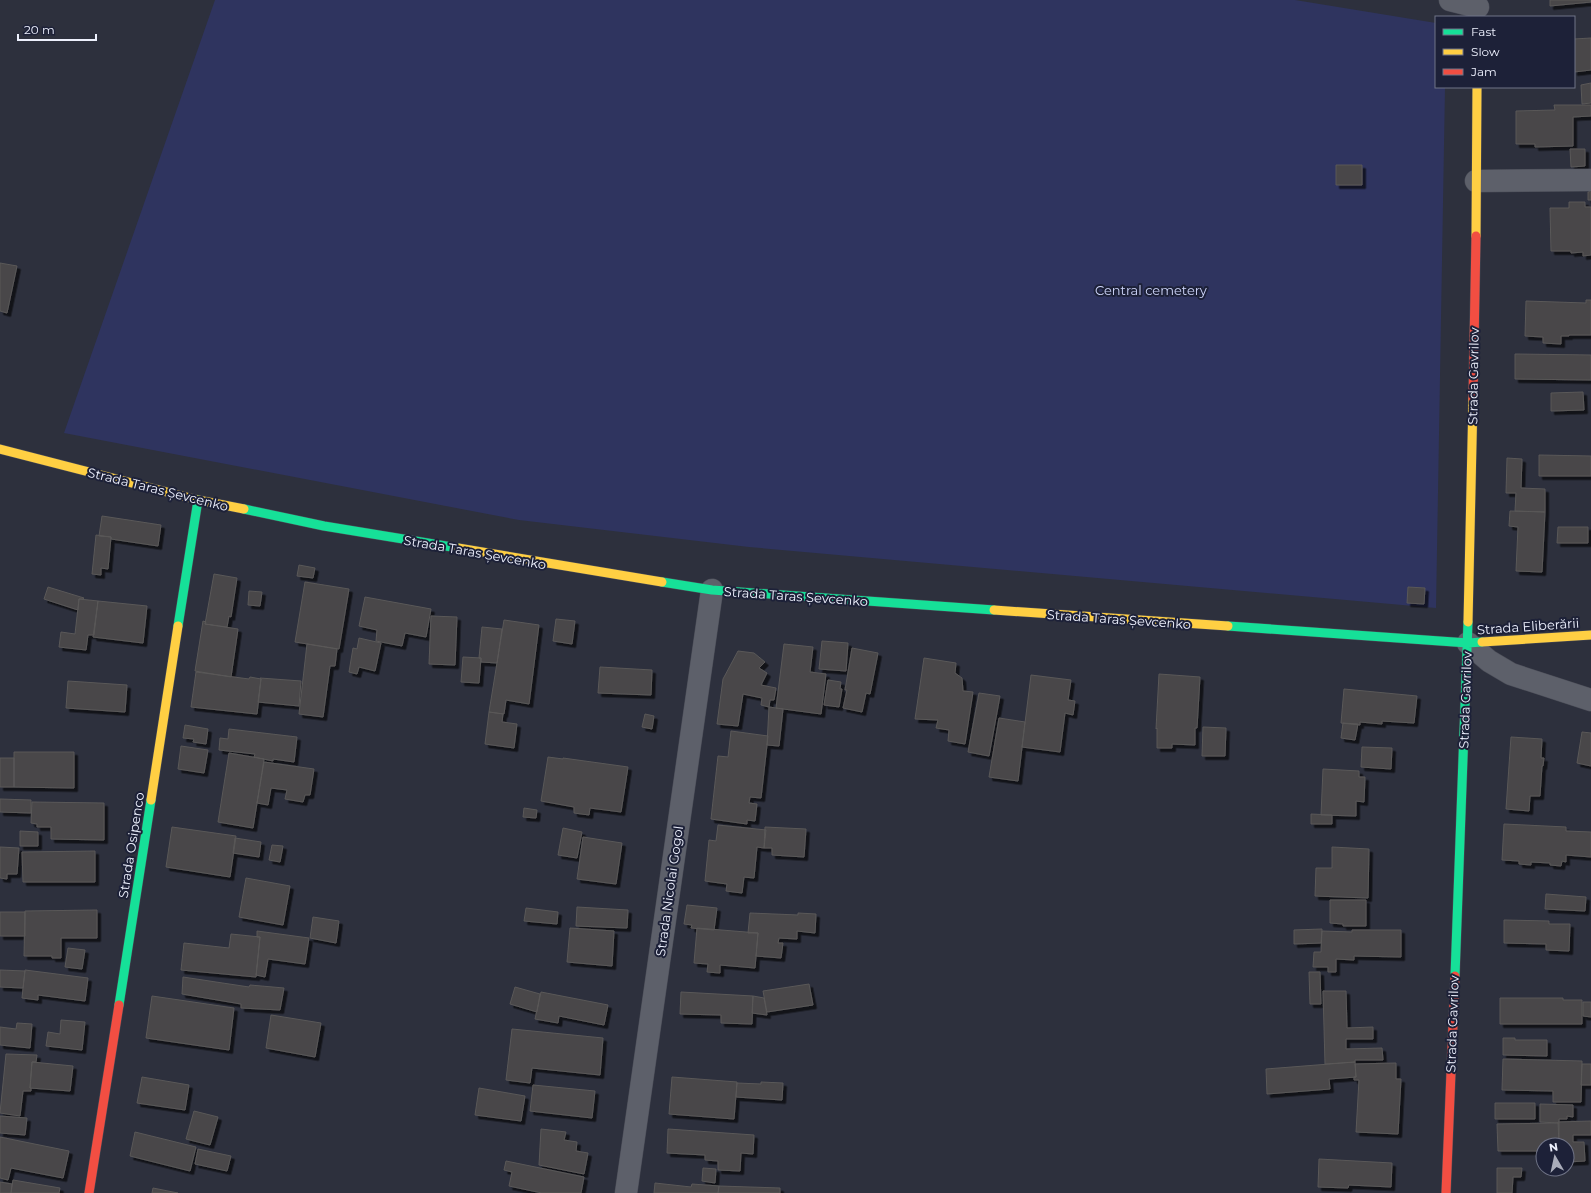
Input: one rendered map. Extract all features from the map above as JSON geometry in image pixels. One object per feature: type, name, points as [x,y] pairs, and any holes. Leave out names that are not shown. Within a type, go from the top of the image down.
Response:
[{"type":"street","points":[[1450,0],[1478,8]]},
{"type":"street","name":"Strada Gavrilov","points":[[1446,1193],[1468,643],[1477,88]]},
{"type":"street","points":[[1476,182],[1591,180]]},
{"type":"street","name":"Strada Taras Șevcenko","points":[[0,449],[198,500],[324,526],[712,590],[1468,643]]},
{"type":"street","name":"Strada Osipenco","points":[[89,1193],[198,500]]},
{"type":"street","name":"Strada Nicolai Gogol","points":[[626,1193],[712,590]]},
{"type":"street","name":"Strada Eliberării","points":[[1468,643],[1591,635]]},
{"type":"street","points":[[1468,643],[1489,661],[1511,674],[1591,700]]},
{"type":"green space","name":"Central cemetery","points":[[215,0],[1295,0],[1435,23],[1435,88],[1445,88],[1436,608],[749,547],[519,520],[64,433]]},
{"type":"building","points":[[1550,0],[1591,0],[1591,2],[1550,6]]},
{"type":"building","points":[[1591,38],[1591,70],[1575,72],[1575,39]]},
{"type":"building","points":[[1591,83],[1591,103],[1582,104],[1581,85]]},
{"type":"building","points":[[1554,105],[1591,105],[1591,116],[1573,117],[1573,146],[1535,147],[1535,144],[1516,144],[1516,111],[1555,110]]},
{"type":"building","points":[[1570,149],[1585,149],[1585,166],[1571,167]]},
{"type":"building","points":[[1336,165],[1362,165],[1362,185],[1336,185]]},
{"type":"building","points":[[1591,191],[1591,200],[1588,200],[1588,192]]},
{"type":"building","points":[[1569,202],[1585,202],[1585,207],[1591,207],[1591,255],[1583,256],[1583,252],[1571,253],[1571,251],[1551,251],[1550,208],[1569,208]]},
{"type":"building","points":[[0,263],[17,266],[7,313],[0,311]]},
{"type":"building","points":[[1586,300],[1591,300],[1591,335],[1561,336],[1561,344],[1543,343],[1543,337],[1525,336],[1526,301],[1586,303]]},
{"type":"building","points":[[1515,354],[1591,355],[1591,380],[1515,379]]},
{"type":"building","points":[[1583,392],[1584,410],[1551,411],[1551,393]]},
{"type":"building","points":[[1539,455],[1591,456],[1591,476],[1539,476]]},
{"type":"building","points":[[1507,458],[1522,459],[1521,488],[1545,489],[1545,512],[1515,511],[1516,493],[1506,493]]},
{"type":"building","points":[[1510,511],[1545,512],[1542,572],[1516,571],[1518,527],[1509,526]]},
{"type":"building","points":[[102,516],[161,525],[158,546],[99,536]]},
{"type":"building","points":[[1558,527],[1588,527],[1588,543],[1557,543]]},
{"type":"building","points":[[96,535],[111,537],[108,569],[101,568],[101,575],[92,574]]},
{"type":"building","points":[[299,565],[315,568],[313,578],[297,576]]},
{"type":"building","points":[[214,574],[237,578],[231,617],[229,616],[227,627],[205,624]]},
{"type":"building","points":[[305,582],[349,589],[339,649],[295,642]]},
{"type":"building","points":[[48,587],[84,598],[79,599],[78,610],[44,599]]},
{"type":"building","points":[[1408,587],[1425,588],[1424,604],[1407,603]]},
{"type":"building","points":[[249,591],[262,592],[260,606],[248,605]]},
{"type":"building","points":[[365,597],[431,609],[426,637],[405,633],[402,646],[376,641],[377,630],[359,626]]},
{"type":"building","points":[[79,599],[98,601],[94,635],[88,635],[86,650],[59,647],[61,632],[75,634]]},
{"type":"building","points":[[98,601],[147,606],[143,643],[93,637]]},
{"type":"building","points":[[431,616],[457,617],[455,665],[429,664]]},
{"type":"building","points":[[556,619],[575,621],[572,644],[553,641]]},
{"type":"building","points":[[504,620],[539,625],[529,704],[506,700],[504,714],[489,712]]},
{"type":"building","points":[[203,621],[206,622],[205,624],[238,629],[231,677],[195,671]]},
{"type":"building","points":[[482,627],[502,629],[497,663],[481,662],[481,658],[479,658]]},
{"type":"building","points":[[359,638],[381,643],[375,671],[359,667],[357,674],[349,672],[353,648],[357,649]]},
{"type":"building","points":[[822,641],[848,643],[846,671],[819,669]]},
{"type":"building","points":[[307,644],[337,649],[335,666],[330,666],[323,717],[299,714]]},
{"type":"building","points":[[784,644],[813,647],[810,672],[826,674],[821,714],[776,708]]},
{"type":"building","points":[[852,648],[878,653],[870,694],[866,693],[862,712],[843,708],[847,690],[845,690]]},
{"type":"building","points":[[738,651],[754,653],[765,662],[759,668],[767,673],[761,685],[776,688],[774,700],[770,700],[769,707],[761,705],[762,698],[743,694],[738,726],[717,724],[723,679]]},
{"type":"building","points":[[463,657],[481,658],[479,683],[461,682]]},
{"type":"building","points":[[924,658],[956,663],[955,673],[962,678],[963,691],[973,692],[965,744],[948,741],[949,730],[936,728],[938,720],[915,719]]},
{"type":"building","points":[[600,667],[652,670],[651,695],[598,693]]},
{"type":"building","points":[[196,672],[249,679],[250,677],[261,679],[257,714],[191,707]]},
{"type":"building","points":[[1159,674],[1200,677],[1197,728],[1195,728],[1195,745],[1172,744],[1172,748],[1157,748],[1157,728],[1156,729]]},
{"type":"building","points":[[1031,675],[1071,680],[1068,700],[1075,701],[1073,715],[1065,713],[1060,752],[1022,747]]},
{"type":"building","points":[[260,678],[301,681],[299,706],[258,702]]},
{"type":"building","points":[[828,680],[841,682],[840,689],[842,689],[839,707],[824,705]]},
{"type":"building","points":[[68,681],[127,685],[125,712],[66,708]]},
{"type":"building","points":[[1344,689],[1417,696],[1414,723],[1382,721],[1382,724],[1360,722],[1360,725],[1341,723]]},
{"type":"building","points":[[979,693],[1000,696],[989,756],[968,752]]},
{"type":"building","points":[[769,707],[783,709],[779,746],[767,745]]},
{"type":"building","points":[[489,712],[503,714],[502,722],[517,724],[514,748],[485,744]]},
{"type":"building","points":[[645,714],[654,716],[652,729],[642,727]]},
{"type":"building","points":[[999,718],[1025,722],[1018,781],[989,777]]},
{"type":"building","points":[[1343,723],[1358,724],[1355,740],[1341,738]]},
{"type":"building","points":[[185,725],[208,729],[206,744],[193,742],[194,739],[183,738]]},
{"type":"building","points":[[1203,727],[1226,728],[1225,756],[1202,756]]},
{"type":"building","points":[[229,729],[297,737],[294,762],[273,759],[273,761],[254,757],[255,754],[219,750],[220,738],[228,739]]},
{"type":"building","points":[[731,731],[768,736],[761,798],[750,797],[749,803],[757,804],[755,821],[747,820],[747,824],[711,819],[718,756],[728,757]]},
{"type":"building","points":[[1582,732],[1591,733],[1591,766],[1577,763]]},
{"type":"building","points":[[1511,737],[1542,739],[1541,758],[1544,758],[1540,796],[1530,796],[1529,811],[1506,809]]},
{"type":"building","points":[[181,746],[208,750],[204,773],[178,769]]},
{"type":"building","points":[[1362,747],[1392,748],[1391,769],[1361,767]]},
{"type":"building","points":[[14,752],[74,752],[74,788],[14,787]]},
{"type":"building","points":[[229,753],[264,759],[253,828],[218,822]]},
{"type":"building","points":[[548,757],[628,767],[621,812],[590,808],[589,815],[574,813],[574,807],[541,801]]},
{"type":"building","points":[[0,758],[14,758],[14,787],[0,787]]},
{"type":"building","points":[[264,762],[314,769],[310,795],[305,795],[303,802],[285,799],[287,790],[271,788],[268,805],[257,803]]},
{"type":"building","points":[[1323,769],[1359,771],[1359,777],[1365,777],[1364,802],[1356,801],[1356,816],[1321,815]]},
{"type":"building","points":[[0,799],[31,800],[31,813],[0,812]]},
{"type":"building","points":[[32,802],[104,803],[104,840],[51,839],[51,827],[37,827],[37,824],[31,823]]},
{"type":"building","points":[[524,808],[537,810],[536,818],[523,817]]},
{"type":"building","points":[[1311,814],[1332,815],[1332,824],[1311,824]]},
{"type":"building","points":[[1504,824],[1566,827],[1566,831],[1591,832],[1591,857],[1566,855],[1566,862],[1562,861],[1561,866],[1550,865],[1550,863],[1531,862],[1531,865],[1519,864],[1519,861],[1502,860]]},
{"type":"building","points":[[718,825],[766,830],[764,848],[757,847],[754,878],[744,877],[742,893],[726,891],[727,884],[705,881],[709,840],[716,841]]},
{"type":"building","points":[[172,827],[236,836],[230,877],[166,867]]},
{"type":"building","points":[[765,827],[806,829],[804,857],[772,855],[772,848],[764,848]]},
{"type":"building","points":[[563,828],[582,832],[577,858],[558,855]]},
{"type":"building","points":[[20,831],[38,832],[38,846],[20,846]]},
{"type":"building","points":[[583,837],[622,843],[616,884],[577,879]]},
{"type":"building","points":[[235,838],[261,842],[259,857],[233,853]]},
{"type":"building","points":[[272,845],[283,846],[280,862],[269,860]]},
{"type":"building","points":[[0,847],[19,848],[17,874],[7,874],[7,879],[0,878]]},
{"type":"building","points":[[1332,847],[1369,849],[1368,898],[1315,896],[1316,868],[1332,868]]},
{"type":"building","points":[[95,851],[95,882],[23,882],[22,852]]},
{"type":"building","points":[[246,878],[290,886],[283,925],[239,917]]},
{"type":"building","points":[[1546,894],[1586,897],[1585,911],[1545,909]]},
{"type":"building","points":[[1330,900],[1366,900],[1366,926],[1343,926],[1343,924],[1330,923]]},
{"type":"building","points":[[687,905],[717,908],[714,930],[691,928],[692,925],[684,924]]},
{"type":"building","points":[[577,907],[628,910],[627,928],[576,926]]},
{"type":"building","points":[[526,908],[558,912],[557,924],[524,921]]},
{"type":"building","points":[[97,910],[97,938],[61,938],[61,958],[52,958],[52,956],[24,956],[25,911]]},
{"type":"building","points":[[0,912],[25,912],[25,936],[0,936]]},
{"type":"building","points":[[750,913],[798,915],[798,913],[816,914],[815,933],[797,931],[797,939],[779,938],[778,943],[783,943],[781,958],[756,956],[758,933],[748,933]]},
{"type":"building","points":[[313,917],[339,921],[336,943],[310,938]]},
{"type":"building","points":[[1504,920],[1549,921],[1549,924],[1570,924],[1569,951],[1546,950],[1546,944],[1504,943]]},
{"type":"building","points":[[570,928],[614,931],[612,966],[567,962]]},
{"type":"building","points":[[697,928],[758,933],[755,968],[720,965],[720,973],[707,972],[708,964],[694,963]]},
{"type":"building","points":[[1322,929],[1321,943],[1294,944],[1294,930]]},
{"type":"building","points":[[1352,930],[1401,930],[1401,957],[1354,956],[1354,960],[1336,959],[1336,972],[1328,972],[1328,967],[1313,967],[1314,952],[1321,952],[1322,931],[1352,932]]},
{"type":"building","points":[[257,931],[309,938],[305,964],[268,959],[265,977],[256,975],[260,937],[257,937]]},
{"type":"building","points":[[231,934],[260,937],[256,977],[181,970],[184,943],[229,948]]},
{"type":"building","points":[[68,948],[85,950],[82,969],[65,967]]},
{"type":"building","points":[[0,970],[25,971],[23,988],[0,987]]},
{"type":"building","points":[[25,970],[88,978],[85,1001],[38,995],[38,1000],[22,998]]},
{"type":"building","points":[[1309,972],[1320,972],[1321,1004],[1310,1004]]},
{"type":"building","points":[[183,977],[249,987],[250,985],[284,988],[280,1010],[241,1008],[241,1004],[182,994]]},
{"type":"building","points":[[809,984],[813,1005],[767,1012],[763,991]]},
{"type":"building","points":[[515,987],[540,994],[537,1012],[510,1004]]},
{"type":"building","points":[[1323,991],[1346,991],[1347,1028],[1373,1027],[1373,1039],[1346,1039],[1346,1049],[1382,1048],[1383,1060],[1355,1060],[1355,1062],[1325,1064]]},
{"type":"building","points":[[541,992],[608,1005],[604,1025],[559,1016],[558,1023],[535,1019]]},
{"type":"building","points":[[681,992],[753,996],[752,1024],[721,1023],[721,1015],[680,1014]]},
{"type":"building","points":[[152,996],[234,1008],[229,1050],[146,1038]]},
{"type":"building","points":[[753,996],[764,998],[767,1015],[752,1013]]},
{"type":"building","points":[[1500,998],[1563,998],[1563,1000],[1582,1000],[1582,1024],[1500,1024]]},
{"type":"building","points":[[1583,1002],[1591,1002],[1591,1017],[1583,1016]]},
{"type":"building","points":[[271,1015],[321,1023],[315,1057],[266,1048]]},
{"type":"building","points":[[61,1020],[85,1022],[82,1050],[46,1046],[48,1032],[60,1034]]},
{"type":"building","points":[[17,1023],[32,1024],[30,1048],[0,1045],[0,1027],[16,1029]]},
{"type":"building","points":[[512,1029],[603,1038],[600,1075],[532,1068],[530,1083],[506,1080]]},
{"type":"building","points":[[1503,1038],[1515,1038],[1515,1040],[1547,1040],[1547,1056],[1503,1055]]},
{"type":"building","points":[[6,1054],[37,1055],[36,1062],[32,1062],[31,1091],[23,1091],[20,1116],[0,1113]]},
{"type":"building","points":[[1503,1059],[1582,1061],[1581,1102],[1553,1102],[1553,1091],[1502,1090]]},
{"type":"building","points":[[32,1062],[73,1066],[70,1091],[30,1088]]},
{"type":"building","points":[[1355,1062],[1356,1077],[1329,1079],[1330,1089],[1267,1094],[1266,1069]]},
{"type":"building","points":[[1396,1063],[1396,1079],[1401,1079],[1398,1134],[1356,1132],[1359,1080],[1354,1080],[1354,1077],[1356,1077],[1355,1064]]},
{"type":"building","points":[[1582,1064],[1591,1064],[1591,1085],[1581,1085]]},
{"type":"building","points":[[142,1077],[189,1085],[185,1110],[137,1103]]},
{"type":"building","points":[[672,1077],[737,1082],[734,1119],[669,1114]]},
{"type":"building","points":[[761,1082],[783,1083],[782,1100],[736,1097],[737,1083],[761,1084]]},
{"type":"building","points":[[533,1085],[595,1091],[592,1118],[530,1111]]},
{"type":"building","points":[[479,1088],[525,1096],[521,1121],[475,1115]]},
{"type":"building","points":[[1495,1103],[1535,1103],[1535,1119],[1495,1119]]},
{"type":"building","points":[[1540,1104],[1573,1105],[1573,1117],[1567,1116],[1567,1119],[1559,1119],[1559,1123],[1540,1122]]},
{"type":"building","points":[[194,1111],[218,1117],[210,1145],[186,1139]]},
{"type":"building","points":[[0,1116],[27,1118],[25,1135],[0,1133]]},
{"type":"building","points":[[1591,1121],[1591,1135],[1559,1137],[1558,1122]]},
{"type":"building","points":[[1559,1123],[1559,1137],[1535,1137],[1535,1151],[1498,1151],[1497,1124]]},
{"type":"building","points":[[541,1129],[566,1132],[564,1140],[577,1142],[576,1151],[588,1153],[584,1174],[539,1165]]},
{"type":"building","points":[[668,1129],[754,1135],[753,1154],[741,1153],[740,1171],[718,1170],[718,1161],[705,1160],[705,1155],[667,1153]]},
{"type":"building","points":[[135,1132],[196,1147],[190,1171],[130,1156]]},
{"type":"building","points":[[0,1137],[69,1151],[63,1178],[11,1168],[8,1180],[0,1178]]},
{"type":"building","points":[[1575,1142],[1584,1142],[1585,1161],[1575,1162]]},
{"type":"building","points":[[198,1149],[231,1156],[227,1171],[195,1164]]},
{"type":"building","points":[[1319,1159],[1392,1163],[1391,1187],[1349,1185],[1348,1188],[1318,1187]]},
{"type":"building","points":[[506,1161],[584,1177],[581,1193],[542,1193],[509,1186],[512,1172],[504,1170]]},
{"type":"building","points":[[703,1168],[716,1169],[715,1183],[702,1181]]},
{"type":"building","points":[[1497,1168],[1522,1168],[1521,1177],[1513,1177],[1512,1193],[1497,1193]]},
{"type":"building","points":[[13,1180],[60,1188],[59,1193],[11,1193]]},
{"type":"building","points":[[0,1182],[12,1184],[11,1193],[0,1193]]},
{"type":"building","points":[[655,1183],[691,1187],[692,1184],[719,1186],[718,1193],[654,1193]]},
{"type":"building","points":[[719,1186],[780,1188],[780,1193],[718,1193]]},
{"type":"building","points":[[153,1188],[178,1193],[152,1193]]},
{"type":"traffic: fast","points":[[178,626],[198,500]]},
{"type":"traffic: fast","points":[[244,509],[324,526],[458,548]]},
{"type":"traffic: fast","points":[[662,582],[712,590],[994,610]]},
{"type":"traffic: fast","points":[[1455,976],[1468,622]]},
{"type":"traffic: fast","points":[[1228,626],[1468,643],[1482,642]]},
{"type":"traffic: fast","points":[[119,1005],[151,800]]},
{"type":"traffic: slow","points":[[1476,236],[1477,88]]},
{"type":"traffic: slow","points":[[1468,622],[1473,399]]},
{"type":"traffic: slow","points":[[0,449],[198,500],[244,509]]},
{"type":"traffic: slow","points":[[458,548],[662,582]]},
{"type":"traffic: slow","points":[[994,610],[1228,626]]},
{"type":"traffic: slow","points":[[151,800],[178,626]]},
{"type":"traffic: slow","points":[[1482,642],[1591,635]]},
{"type":"traffic: jam","points":[[1473,399],[1476,236]]},
{"type":"traffic: jam","points":[[1446,1193],[1455,976]]},
{"type":"traffic: jam","points":[[89,1193],[119,1005]]}]
